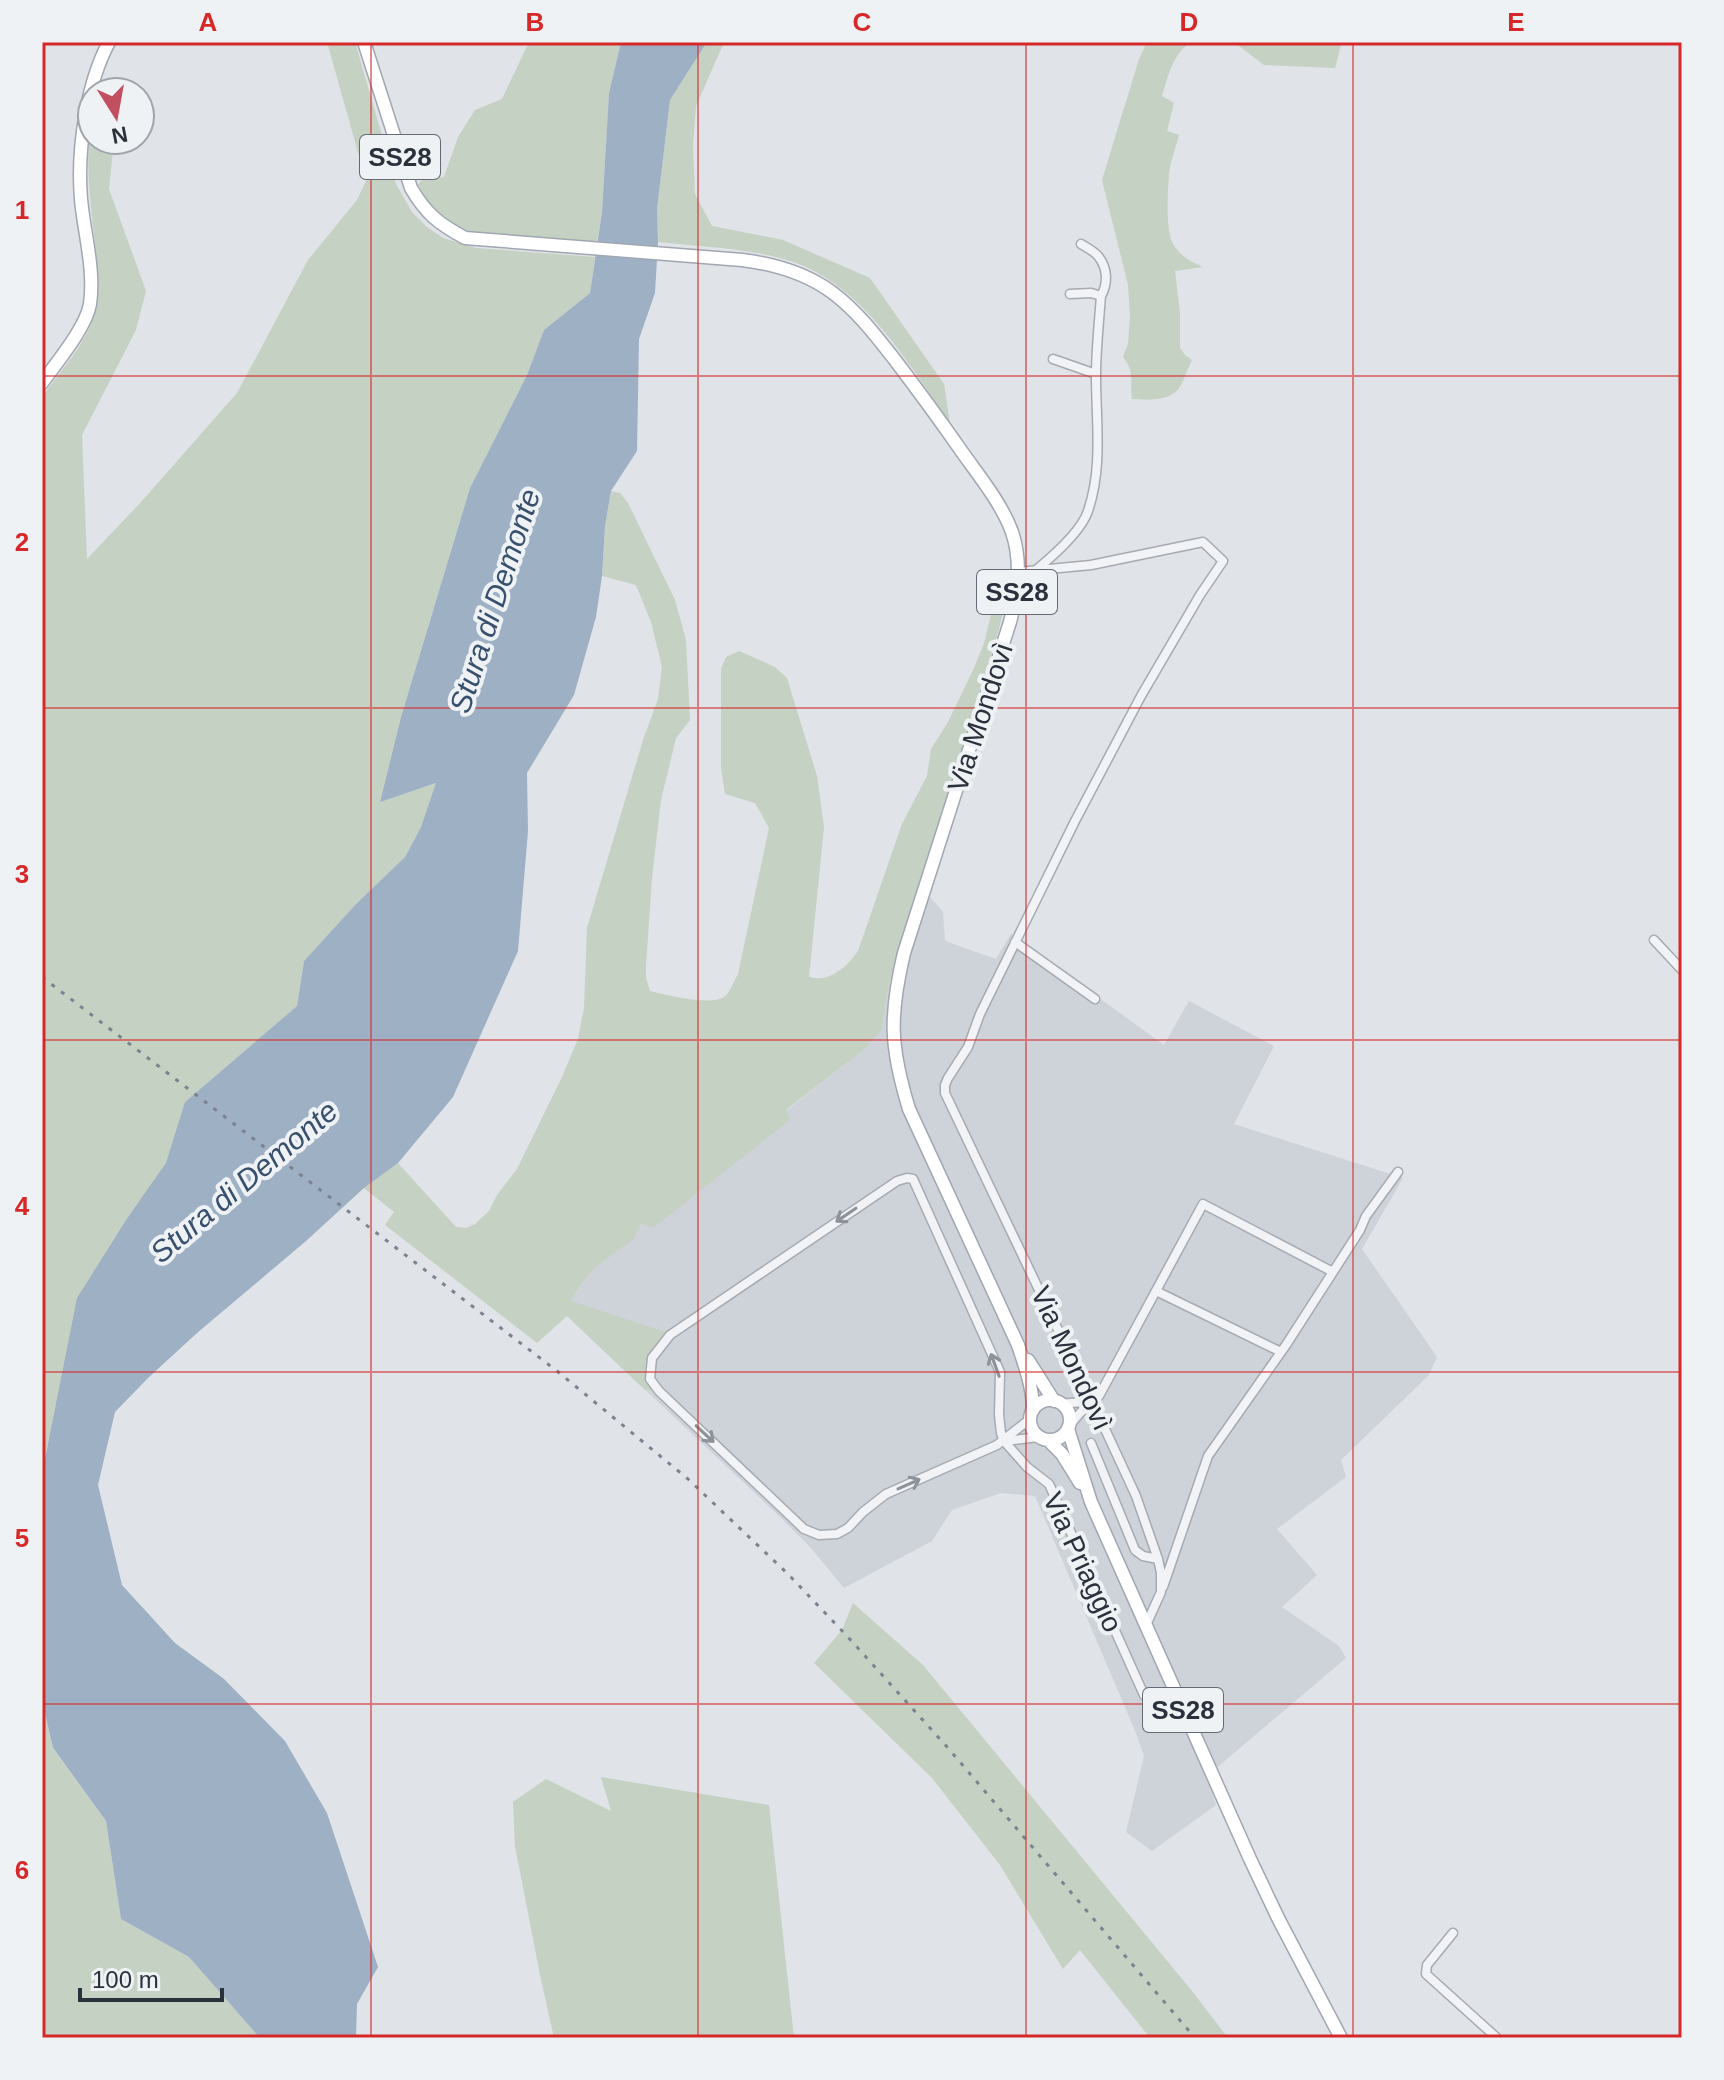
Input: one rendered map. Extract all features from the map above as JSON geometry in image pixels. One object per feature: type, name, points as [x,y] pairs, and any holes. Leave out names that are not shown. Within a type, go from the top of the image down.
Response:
[{"type":"main road","points":[[42,383],[69,346],[89,306],[91,277],[81,197],[82,139],[93,81],[109,42]]},
{"type":"main road","name":"Via Mondovì","points":[[364,42],[411,188],[439,224],[465,238],[478,240],[664,252],[783,267],[831,292],[869,327],[1005,516],[1012,534],[1018,572],[1016,598],[904,953],[896,988],[893,1043],[909,1109],[1018,1345],[1033,1398],[1031,1415]]},
{"type":"main road","name":"Via Mondovì","points":[[1018,1345],[1058,1402]]},
{"type":"main road","points":[[1031,1415],[1042,1402],[1058,1402]]},
{"type":"main road","name":"SS28","points":[[1058,1402],[1069,1413],[1069,1427]]},
{"type":"main road","name":"SS28","points":[[1031,1415],[1032,1429],[1043,1439]]},
{"type":"main road","points":[[1043,1439],[1060,1438],[1069,1427]]},
{"type":"main road","name":"Via Mondovì","points":[[1069,1427],[1091,1502]]},
{"type":"main road","name":"Via Mondovì","points":[[1043,1439],[1062,1454],[1091,1502],[1250,1859],[1341,2038]]},
{"type":"street","points":[[1018,572],[1035,571],[1057,552],[1088,513],[1097,464],[1099,431],[1096,374],[1101,296],[1107,286],[1106,273],[1098,256],[1081,244]]},
{"type":"street","points":[[1070,294],[1101,296]]},
{"type":"street","points":[[1053,359],[1096,374]]},
{"type":"street","name":"Via Mondovì","points":[[1035,571],[1091,565],[1203,542],[1223,561],[1184,620],[1141,696],[1015,942],[980,1014],[968,1047],[945,1085],[945,1093],[1136,1496],[1161,1573],[1161,1592],[1146,1625]]},
{"type":"street","points":[[1654,940],[1682,970]]},
{"type":"street","points":[[1015,942],[1095,999]]},
{"type":"street","points":[[1161,1592],[1208,1456],[1281,1352],[1366,1216],[1398,1172]]},
{"type":"street","points":[[1004,1441],[999,1415],[1000,1372],[913,1179],[897,1181],[887,1187],[670,1335],[652,1358],[650,1379],[659,1391],[804,1529],[819,1535],[837,1534],[886,1494],[1004,1441],[1031,1415]]},
{"type":"street","points":[[1069,1427],[1099,1396],[1203,1204],[1333,1272]]},
{"type":"street","points":[[1156,1291],[1281,1352]]},
{"type":"street","points":[[1058,1402],[1092,1401]]},
{"type":"street","points":[[1004,1441],[1043,1439]]},
{"type":"street","name":"Via Priaggio","points":[[1004,1441],[1027,1467],[1049,1484],[1144,1695]]},
{"type":"street","name":"Via Mondovì","points":[[1091,1443],[1135,1550],[1143,1556],[1158,1559]]},
{"type":"street","points":[[1453,1933],[1427,1965],[1426,1974],[1497,2038]]},
{"type":"shaded area","points":[[918,892],[931,898],[943,912],[945,941],[996,959],[1011,934],[1164,1045],[1189,1001],[1274,1046],[1234,1124],[1403,1178],[1362,1249],[1437,1357],[1429,1375],[1341,1460],[1346,1477],[1277,1529],[1317,1575],[1282,1607],[1339,1646],[1346,1658],[1207,1776],[1216,1805],[1152,1851],[1126,1832],[1144,1756],[1035,1496],[1001,1493],[952,1510],[932,1541],[844,1588],[779,1516],[567,1316],[571,1299],[592,1270],[634,1239],[641,1222],[791,1119],[786,1111],[865,1049],[882,1029],[889,983]]},
{"type":"green space","points":[[327,42],[355,42],[396,184],[412,212],[427,227],[443,238],[476,248],[595,257],[590,293],[544,330],[527,375],[470,488],[401,717],[380,801],[437,783],[421,827],[405,857],[356,904],[304,961],[297,1006],[185,1102],[167,1163],[128,1217],[49,1439],[42,1474],[42,397],[81,343],[96,307],[98,276],[89,156],[112,156],[109,189],[146,291],[136,330],[82,435],[87,559],[237,393],[308,260],[357,200],[366,181]]},
{"type":"green space","points":[[529,42],[621,42],[609,93],[602,212],[597,242],[463,230],[431,208],[418,184],[423,179],[444,177],[458,137],[475,110],[502,99]]},
{"type":"green space","points":[[707,42],[728,42],[722,47],[696,106],[693,146],[695,194],[712,226],[783,240],[870,278],[944,384],[950,423],[884,331],[844,291],[821,275],[796,263],[763,254],[658,242],[657,209],[670,100]]},
{"type":"green space","points":[[1147,42],[1192,42],[1176,58],[1162,96],[1174,103],[1167,131],[1179,135],[1169,173],[1168,219],[1173,244],[1186,258],[1203,267],[1175,271],[1180,348],[1192,360],[1184,379],[1172,394],[1145,400],[1132,399],[1131,373],[1123,357],[1128,344],[1130,316],[1128,285],[1102,180]]},
{"type":"green space","points":[[1234,42],[1329,42],[1341,45],[1335,68],[1264,65]]},
{"type":"green space","points":[[611,491],[620,493],[628,503],[675,600],[686,640],[690,720],[676,738],[661,800],[646,965],[650,991],[666,995],[709,1000],[724,997],[730,990],[738,974],[769,828],[755,803],[725,794],[721,768],[721,669],[726,657],[739,651],[775,667],[787,678],[817,776],[824,827],[809,977],[824,978],[843,968],[858,951],[902,824],[927,776],[931,749],[974,668],[994,603],[1001,590],[1011,581],[999,629],[889,983],[882,1029],[865,1049],[786,1110],[791,1119],[653,1228],[641,1223],[634,1239],[592,1270],[571,1299],[665,1332],[650,1358],[652,1389],[645,1390],[567,1316],[537,1343],[385,1225],[394,1212],[364,1188],[398,1163],[456,1227],[466,1228],[475,1224],[489,1211],[517,1169],[578,1039],[584,1008],[587,928],[658,699],[662,667],[651,622],[636,585],[602,576]]},
{"type":"green space","points":[[853,1603],[923,1665],[1228,2038],[1150,2038],[1080,1950],[1063,1969],[1000,1865],[932,1778],[814,1663],[842,1630]]},
{"type":"green space","points":[[42,1700],[53,1749],[106,1821],[121,1919],[189,1957],[260,2038],[42,2038]]},
{"type":"green space","points":[[601,1777],[769,1805],[794,2038],[554,2038],[515,1846],[513,1802],[546,1779],[611,1811]]},
{"type":"water","name":"Stura di Demonte","points":[[621,42],[707,42],[670,100],[657,209],[655,293],[639,339],[637,451],[611,491],[596,617],[574,695],[527,773],[528,831],[518,951],[453,1097],[398,1163],[364,1188],[197,1333],[115,1412],[98,1485],[122,1585],[175,1643],[224,1679],[285,1741],[327,1813],[378,1967],[357,2004],[356,2038],[260,2038],[189,1957],[121,1919],[106,1821],[53,1748],[42,1700],[42,1474],[77,1298],[166,1163],[185,1102],[297,1006],[304,961],[356,904],[405,857],[421,827],[436,783],[380,802],[401,717],[470,488],[527,375],[544,330],[590,293],[602,212],[609,93]]},
{"type":"railway","points":[[42,977],[557,1371],[688,1479],[789,1575],[847,1636],[948,1748],[1195,2038]]}]
